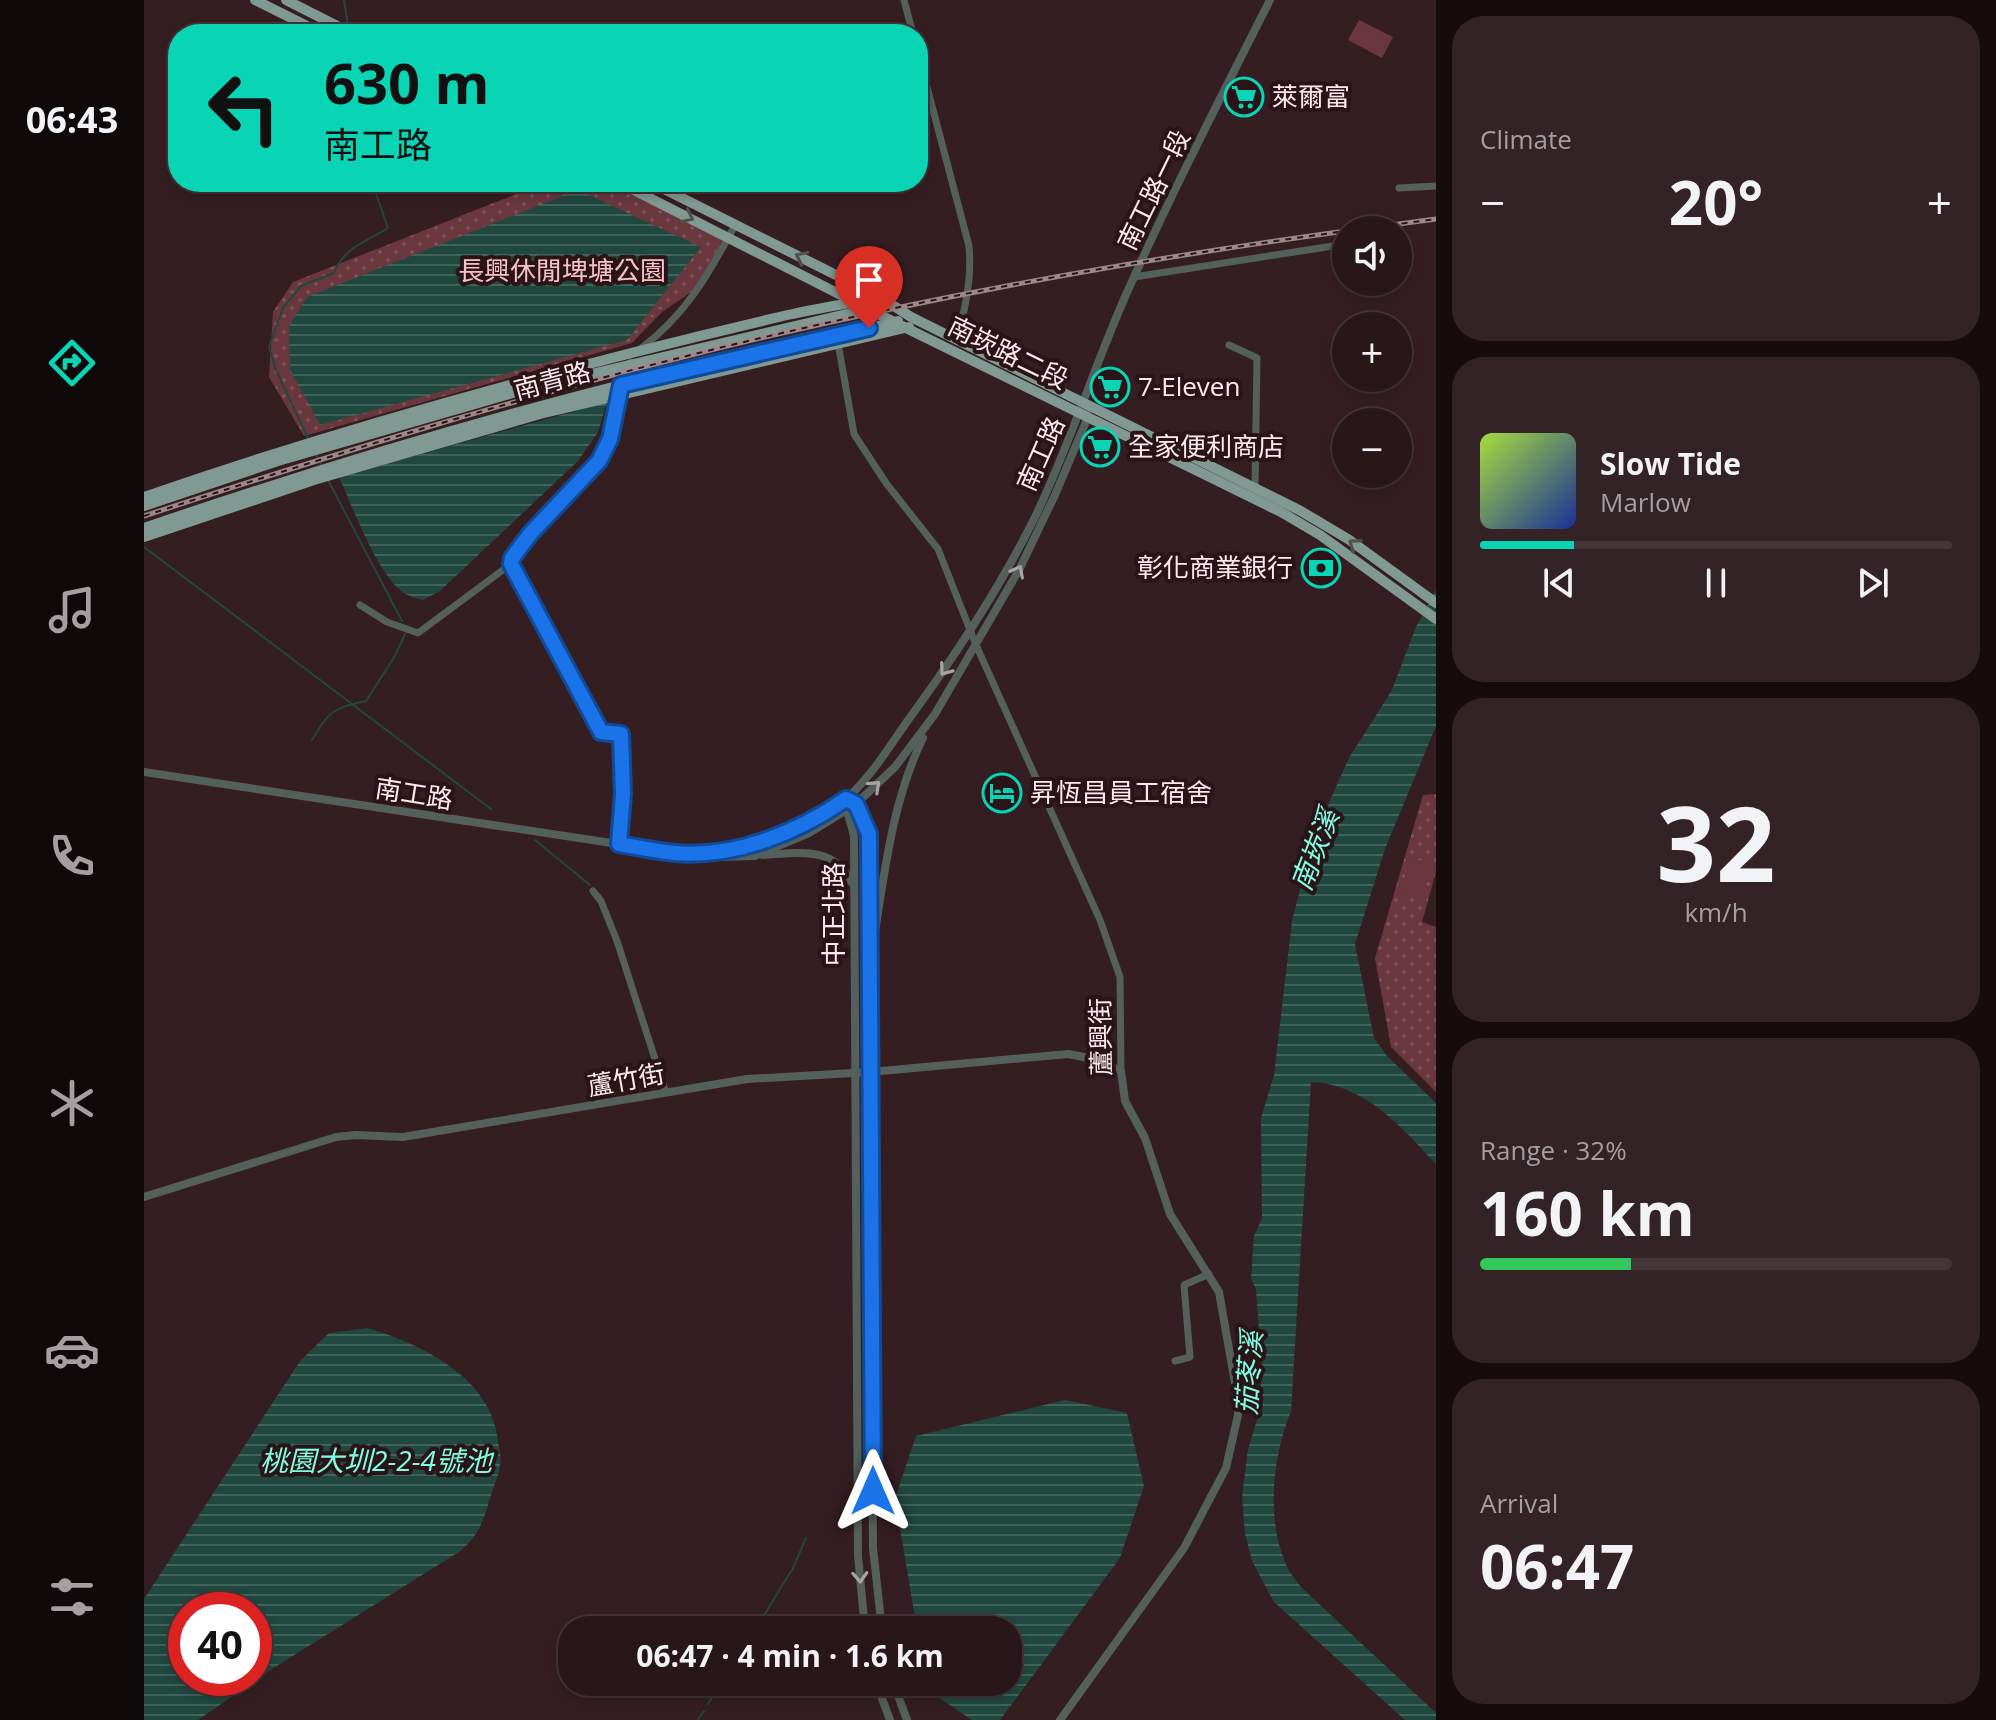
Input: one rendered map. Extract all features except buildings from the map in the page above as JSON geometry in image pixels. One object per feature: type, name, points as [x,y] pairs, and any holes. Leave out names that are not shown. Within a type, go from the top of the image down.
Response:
[{"type":"main road","points":[[255,0],[303,24]]},
{"type":"main road","points":[[286,0],[333,24]]},
{"type":"main road","name":"南崁路二段","points":[[639,192],[906,328],[1299,510],[1348,539],[1436,603]]},
{"type":"main road","name":"南崁路二段","points":[[670,192],[885,300],[1084,411],[1281,512],[1320,535],[1436,619]]},
{"type":"main road","points":[[144,497],[247,461],[636,351],[783,316],[885,300]]},
{"type":"main road","name":"南青路","points":[[144,506],[278,461],[499,397],[870,308],[885,300]]},
{"type":"main road","name":"南青路","points":[[144,528],[247,492],[485,422],[911,317]]},
{"type":"main road","points":[[144,537],[286,489],[620,390],[923,323]]},
{"type":"main road","name":"南青路","points":[[460,399],[499,397]]},
{"type":"main road","name":"南青路","points":[[461,438],[485,422]]},
{"type":"main road","name":"南青路","points":[[247,492],[286,489]]},
{"type":"street","points":[[904,0],[910,24]]},
{"type":"street","name":"南工路一段","points":[[1084,411],[1134,277],[1270,0]]},
{"type":"street","points":[[928,91],[971,263],[966,307],[956,339]]},
{"type":"street","points":[[1399,188],[1436,186]]},
{"type":"street","points":[[619,844],[623,794],[621,734],[601,732],[511,564],[512,558],[530,534],[599,461],[610,439],[620,390],[636,351],[652,340],[691,300],[735,225]]},
{"type":"street","points":[[1134,277],[1332,246]]},
{"type":"street","name":"蘆興街","points":[[838,343],[854,434],[886,483],[938,549],[976,645],[1094,906],[1117,966],[1125,1101],[1145,1138],[1170,1214],[1219,1292],[1238,1400],[1238,1415],[1226,1468],[1184,1548],[1060,1720]]},
{"type":"street","points":[[1229,345],[1257,358],[1255,488]]},
{"type":"street","name":"南工路","points":[[677,853],[746,846],[777,837],[828,812],[846,799],[947,668],[970,631],[1035,518],[1084,411]]},
{"type":"street","name":"南工路","points":[[144,772],[677,853],[755,856],[809,833],[856,804],[895,767],[935,714],[1019,570],[1055,495],[1084,411]]},
{"type":"street","points":[[360,605],[387,622],[418,633],[511,564]]},
{"type":"street","points":[[869,966],[881,883],[897,817],[914,756],[935,714]]},
{"type":"street","points":[[846,799],[856,804]]},
{"type":"street","name":"中正北路","points":[[846,799],[845,810],[854,837],[858,1555],[864,1616]]},
{"type":"street","name":"中正北路","points":[[856,804],[869,834],[873,1548],[880,1616]]},
{"type":"street","points":[[755,856],[807,852],[821,854],[839,864],[853,884]]},
{"type":"street","points":[[593,891],[601,901],[617,941],[666,1093]]},
{"type":"street","name":"蘆竹街","points":[[144,1197],[336,1137],[403,1137],[747,1079],[870,1072],[1068,1054],[1099,1060],[1121,1071]]},
{"type":"street","points":[[1175,1361],[1190,1357],[1184,1285],[1209,1274]]},
{"type":"street","points":[[881,1696],[890,1720]]},
{"type":"street","points":[[898,1696],[907,1720]]},
{"type":"green space","points":[[1359,20],[1393,37],[1382,58],[1348,40]]},
{"type":"green space","name":"長興休閒埤塘公園","points":[[522,192],[628,192],[722,240],[703,284],[662,312],[632,343],[304,436],[269,377],[273,312],[293,282]]},
{"type":"green space","points":[[1436,794],[1436,872],[1422,922],[1436,927],[1436,1092],[1391,1047],[1375,958],[1423,795]]},
{"type":"green space","points":[[1410,858],[1432,863],[1422,900],[1400,893]]},
{"type":"water","name":"長興休閒埤塘公園","points":[[573,192],[582,192],[701,247],[627,340],[320,425],[290,370],[289,326],[307,297]]},
{"type":"water","points":[[607,402],[598,432],[578,461],[440,591],[423,600],[405,594],[391,580],[365,537],[339,477]]},
{"type":"water","name":"南崁溪","points":[[1436,590],[1436,726],[1385,849],[1355,944],[1374,1038],[1387,1056],[1436,1103],[1436,1164],[1395,1122],[1365,1099],[1348,1090],[1311,1082],[1291,1411],[1280,1447],[1274,1486],[1275,1525],[1286,1566],[1292,1576],[1436,1713],[1436,1720],[1405,1720],[1274,1602],[1252,1561],[1245,1534],[1242,1497],[1248,1449],[1258,1417],[1262,1370],[1256,1290],[1251,1278],[1254,1236],[1262,1218],[1261,1118],[1274,1075],[1292,921],[1305,870],[1331,798],[1349,758],[1392,690],[1416,627]]},
{"type":"water","name":"桃園大圳2-2-4號池","points":[[367,1328],[431,1354],[468,1382],[483,1399],[493,1419],[501,1459],[480,1526],[459,1552],[272,1669],[272,1592],[168,1592],[168,1696],[233,1696],[198,1720],[144,1720],[144,1599],[300,1361],[329,1333]]},
{"type":"water","points":[[1065,1400],[1127,1413],[1144,1486],[1120,1558],[1022,1690],[1022,1616],[915,1616],[895,1498],[916,1436]]},
{"type":"water","points":[[936,1696],[1018,1696],[1000,1720],[972,1720]]},
{"type":"waterway","points":[[344,0],[348,24]]},
{"type":"waterway","points":[[308,438],[276,370],[269,347],[283,308],[301,286],[334,273],[350,251],[388,228],[375,192]]},
{"type":"waterway","points":[[316,455],[321,464]]},
{"type":"waterway","points":[[328,480],[402,621]]},
{"type":"waterway","points":[[144,547],[491,809]]},
{"type":"waterway","points":[[312,740],[333,712],[366,701],[395,656],[405,634]]},
{"type":"waterway","points":[[535,840],[590,885]]},
{"type":"waterway","points":[[764,1616],[793,1568],[806,1538]]},
{"type":"waterway","points":[[708,1704],[713,1696]]},
{"type":"waterway","points":[[698,1720],[704,1711]]},
{"type":"railway","points":[[1412,222],[1436,219]]},
{"type":"railway","points":[[144,516],[474,413],[758,339],[1008,286],[1332,233]]},
{"type":"place","name":"萊爾富","points":[[1244,97]]},
{"type":"place","name":"7-Eleven","points":[[1110,387]]},
{"type":"place","name":"全家便利商店","points":[[1100,447]]},
{"type":"place","name":"彰化商業銀行","points":[[1321,568]]},
{"type":"place","name":"昇恆昌員工宿舍","points":[[1002,793]]},
{"type":"route","points":[[869,328],[621,385],[610,439],[599,461],[530,534],[511,564],[601,732],[621,734],[623,794],[619,844],[677,853],[746,846],[806,824],[846,799],[856,804],[869,834],[873,1491]]},
{"type":"water label","name":"茄苳溪","points":[[1249,1373]]}]
